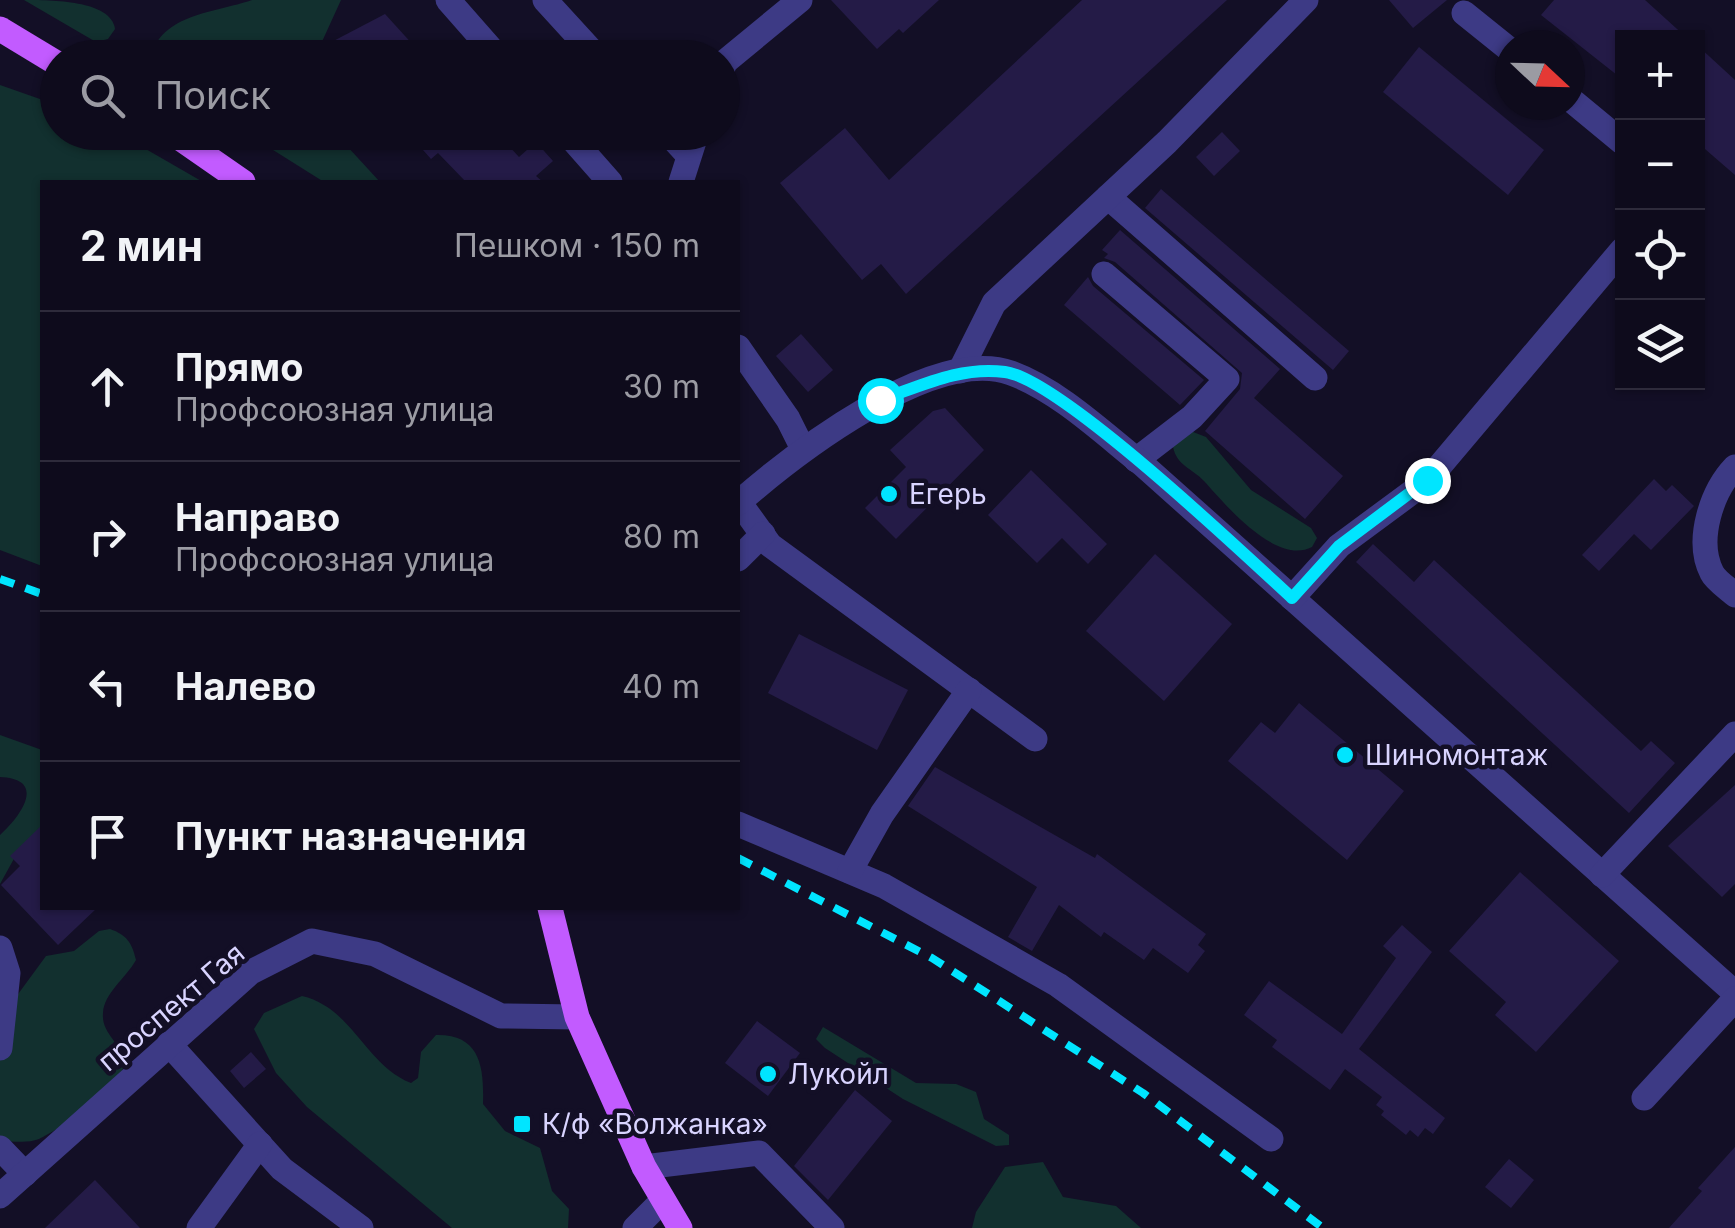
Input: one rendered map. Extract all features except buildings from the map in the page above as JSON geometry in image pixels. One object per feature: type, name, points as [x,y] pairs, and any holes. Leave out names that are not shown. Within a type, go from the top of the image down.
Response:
[{"type":"main road","points":[[0,30],[40,53]]},
{"type":"main road","points":[[198,150],[240,180]]},
{"type":"main road","points":[[550,910],[577,1017],[644,1167],[680,1228]]},
{"type":"street","points":[[448,0],[483,40]]},
{"type":"street","points":[[545,0],[582,40]]},
{"type":"street","points":[[740,49],[800,0]]},
{"type":"street","points":[[960,372],[994,303],[1306,0]]},
{"type":"street","points":[[1464,12],[1495,38]]},
{"type":"street","points":[[1585,111],[1615,136]]},
{"type":"street","points":[[582,150],[608,180]]},
{"type":"street","points":[[683,180],[690,150]]},
{"type":"street","points":[[1108,196],[1315,378]]},
{"type":"street","points":[[1292,598],[1339,546],[1427,480],[1615,258]]},
{"type":"street","points":[[1104,274],[1227,379],[1192,417],[1136,460]]},
{"type":"street","points":[[740,350],[788,419],[802,447]]},
{"type":"street","points":[[740,501],[802,447],[880,400],[960,372],[1009,372],[1067,406],[1136,460],[1735,996],[1644,1098]]},
{"type":"street","points":[[1735,467],[1721,482],[1706,526],[1712,572],[1735,595]]},
{"type":"street","points":[[740,505],[770,545],[1034,739]]},
{"type":"street","points":[[740,557],[763,534]]},
{"type":"street","points":[[850,872],[882,814],[969,690]]},
{"type":"street","points":[[1602,874],[1735,734]]},
{"type":"street","points":[[740,825],[850,872],[1058,985],[1272,1138]]},
{"type":"street","name":"проспект Гая","points":[[0,1196],[251,972],[312,941],[375,954],[501,1016],[577,1017]]},
{"type":"street","points":[[0,948],[8,973],[0,1048]]},
{"type":"street","points":[[169,1044],[282,1169],[362,1228]]},
{"type":"street","points":[[199,1228],[260,1144]]},
{"type":"street","points":[[0,1148],[24,1174]]},
{"type":"street","points":[[644,1167],[759,1153],[832,1228]]},
{"type":"street","points":[[635,1228],[663,1200]]},
{"type":"green space","points":[[24,0],[78,4],[103,12],[115,29],[108,39],[93,40]]},
{"type":"green space","points":[[252,0],[341,0],[323,40],[159,40],[178,23]]},
{"type":"green space","points":[[0,85],[40,99],[40,150],[147,150],[200,180],[40,180],[40,565],[0,550]]},
{"type":"green space","points":[[273,150],[351,150],[378,180],[321,180]]},
{"type":"green space","points":[[1188,430],[1206,437],[1251,490],[1311,528],[1317,538],[1312,547],[1298,551],[1283,548],[1238,517],[1178,458],[1173,447]]},
{"type":"green space","points":[[0,735],[40,749],[40,829],[16,855],[0,884],[0,835],[21,810],[27,792],[15,779],[0,777]]},
{"type":"green space","points":[[110,929],[128,940],[136,960],[111,992],[103,1013],[105,1027],[122,1055],[122,1072],[90,1106],[48,1134],[29,1141],[0,1142],[0,1004],[13,1001],[46,956],[74,951],[99,931]]},
{"type":"green space","points":[[302,996],[334,1012],[382,1064],[411,1083],[418,1078],[421,1052],[436,1035],[451,1036],[471,1047],[480,1066],[483,1104],[505,1131],[540,1148],[552,1191],[569,1209],[568,1228],[452,1228],[307,1107],[276,1073],[254,1029],[264,1013]]},
{"type":"green space","points":[[823,1027],[916,1083],[956,1084],[976,1092],[984,1119],[1009,1135],[1009,1145],[996,1146],[903,1099],[825,1048],[816,1039]]},
{"type":"green space","points":[[1043,1162],[1063,1197],[1116,1206],[1141,1228],[972,1228],[976,1212],[1005,1167]]},
{"type":"railway","points":[[0,579],[40,593]]},
{"type":"railway","points":[[740,859],[932,958],[1143,1093],[1323,1228]]},
{"type":"place","name":"Егерь","points":[[889,494]]},
{"type":"place","name":"Шиномонтаж","points":[[1345,755]]},
{"type":"place","name":"Лукойл","points":[[768,1074]]},
{"type":"place","name":"К/ф «Волжанка»","points":[[522,1124]]},
{"type":"route","points":[[880,400],[960,372],[1009,372],[1067,406],[1136,460],[1292,598],[1339,546],[1427,480]]}]
